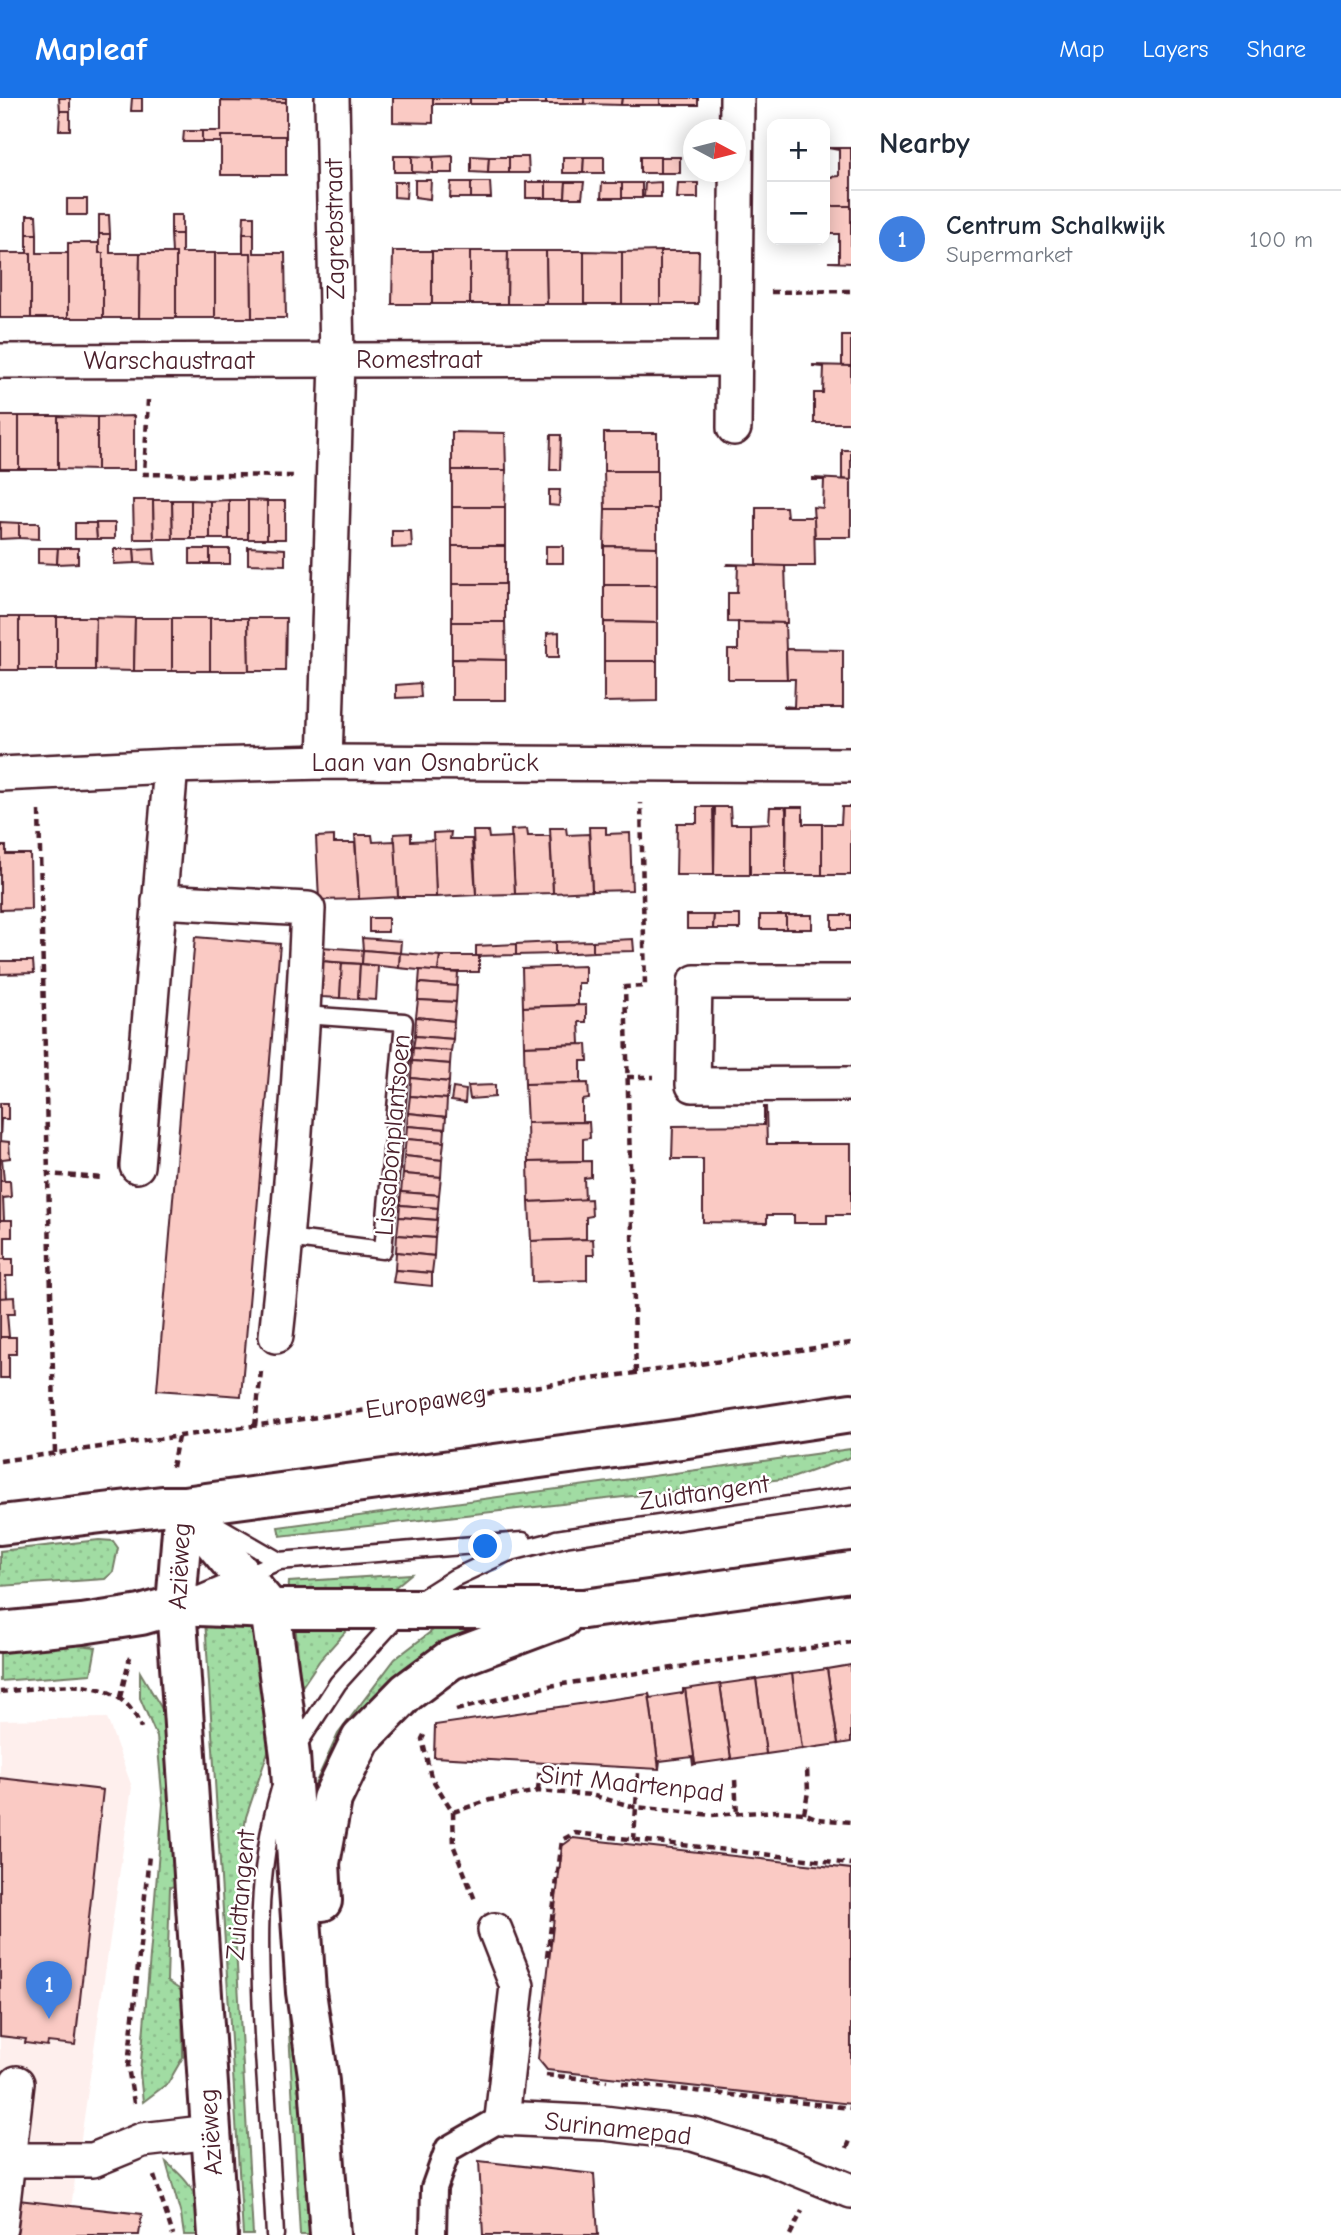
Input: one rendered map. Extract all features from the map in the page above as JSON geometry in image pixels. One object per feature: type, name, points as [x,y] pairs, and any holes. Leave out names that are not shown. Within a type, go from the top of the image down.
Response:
[{"type":"main road","points":[[0,1525],[162,1506],[184,1506],[668,1441],[851,1413]]},
{"type":"main road","name":"Aziëweg","points":[[184,1506],[270,1609]]},
{"type":"main road","name":"Aziëweg","points":[[184,1506],[176,1605],[218,2235]]},
{"type":"main road","points":[[0,1632],[141,1615],[176,1605],[270,1609],[584,1609],[851,1572]]},
{"type":"main road","points":[[270,1609],[290,1755],[306,1992],[319,2082],[330,2235]]},
{"type":"main road","points":[[319,2082],[325,1989],[320,1863],[332,1799],[361,1739],[407,1692],[450,1660],[584,1609]]},
{"type":"street","name":"Zagrebstraat","points":[[332,98],[337,360]]},
{"type":"street","points":[[734,428],[737,98]]},
{"type":"street","name":"Romestraat","points":[[325,762],[337,360],[735,359]]},
{"type":"street","name":"Warschaustraat","points":[[0,360],[337,360]]},
{"type":"street","name":"Laan van Osnabrück","points":[[0,774],[325,762],[851,765]]},
{"type":"street","points":[[137,1166],[171,766]]},
{"type":"street","points":[[159,901],[308,909],[304,1015],[287,1238],[276,1336]]},
{"type":"street","points":[[851,982],[695,982],[693,1085],[851,1084]]},
{"type":"street","points":[[433,2235],[434,2188],[448,2149],[502,2118],[517,1986],[495,1930]]},
{"type":"street","points":[[0,2228],[17,2083]]},
{"type":"street","name":"Surinamepad","points":[[502,2118],[604,2123],[693,2134],[770,2158],[851,2191]]},
{"type":"street","points":[[8,2160],[93,2160],[142,2140],[211,2132]]},
{"type":"lane","name":"Lissabonplantsoen","points":[[287,1238],[383,1250],[404,1022],[304,1015]]},
{"type":"lane","name":"Zuidtangent","points":[[176,1605],[279,1561],[565,1538],[851,1496]]},
{"type":"lane","points":[[184,1506],[279,1561]]},
{"type":"lane","name":"Zuidtangent","points":[[275,2235],[258,1963],[261,1887],[272,1815],[290,1755],[338,1683],[405,1609],[454,1578],[507,1553],[565,1538]]},
{"type":"path","points":[[736,292],[851,291]]},
{"type":"path","points":[[150,360],[144,474],[334,475]]},
{"type":"path","points":[[636,1373],[625,987],[645,986],[640,764]]},
{"type":"path","points":[[38,772],[55,1453]]},
{"type":"path","points":[[48,1174],[137,1181],[137,1166]]},
{"type":"path","points":[[255,1426],[264,1348],[276,1336]]},
{"type":"path","name":"Europaweg","points":[[0,1461],[851,1343]]},
{"type":"path","points":[[448,1712],[549,1686],[851,1642]]},
{"type":"path","points":[[0,1692],[77,1685],[100,1687],[120,1697],[136,1713],[142,1731]]},
{"type":"path","points":[[429,1727],[422,1739],[431,1777],[453,1812],[454,1847],[473,1898],[495,1930]]},
{"type":"path","points":[[538,1791],[540,1768]]},
{"type":"path","points":[[804,1813],[808,1792],[807,1769]]},
{"type":"path","points":[[634,1840],[638,1773]]},
{"type":"path","points":[[735,1780],[737,1814]]},
{"type":"path","name":"Sint Maartenpad","points":[[453,1812],[490,1800],[538,1791],[591,1795],[635,1807],[711,1815],[778,1811],[851,1822]]},
{"type":"path","points":[[547,1962],[562,1840],[575,1833],[851,1864]]},
{"type":"path","points":[[149,1849],[128,2067],[142,2140],[173,2235]]},
{"type":"path","points":[[543,2074],[851,2108]]},
{"type":"shaded area","points":[[107,1718],[132,1787],[67,2235],[0,2235],[0,1720]]},
{"type":"green space","points":[[851,1449],[851,1457],[792,1478],[280,1536],[278,1527]]},
{"type":"green space","points":[[99,1540],[113,1541],[118,1548],[113,1572],[105,1579],[0,1586],[0,1551]]},
{"type":"green space","points":[[411,1574],[382,1598],[288,1597],[289,1582]]},
{"type":"green space","points":[[246,1617],[263,1650],[276,1728],[246,1817],[236,1882],[236,1949],[253,2235],[243,2235],[205,1619]]},
{"type":"green space","points":[[507,1619],[451,1646],[312,1821],[305,1806],[338,1734],[395,1659],[445,1621]]},
{"type":"green space","points":[[295,1622],[354,1622],[320,1660],[301,1688]]},
{"type":"green space","points":[[60,1643],[96,1647],[91,1674],[0,1681],[0,1648]]},
{"type":"green space","points":[[140,1672],[165,1714],[176,1886],[170,1887],[167,1981],[182,1991],[183,2057],[168,2083],[143,2102],[140,2073],[163,1804],[157,1737],[140,1698]]},
{"type":"green space","points":[[294,1956],[311,2235],[300,2235],[285,1957]]},
{"type":"green space","points":[[166,2162],[190,2186],[196,2201],[199,2235],[184,2235]]},
{"type":"building","points":[[59,98],[70,98],[70,111],[60,111]]},
{"type":"building","points":[[132,98],[142,98],[142,111],[131,111]]},
{"type":"building","points":[[221,98],[286,98],[286,102],[221,101]]},
{"type":"building","points":[[393,98],[433,98],[433,123],[393,122]]},
{"type":"building","points":[[433,98],[470,98],[470,104],[433,104]]},
{"type":"building","points":[[470,98],[507,98],[507,104],[470,104]]},
{"type":"building","points":[[507,98],[546,98],[546,104],[507,104]]},
{"type":"building","points":[[546,98],[584,98],[584,104],[546,104]]},
{"type":"building","points":[[584,98],[622,98],[621,105],[584,104]]},
{"type":"building","points":[[622,98],[660,98],[660,105],[621,105]]},
{"type":"building","points":[[660,98],[698,98],[698,105],[660,105]]},
{"type":"building","points":[[221,101],[286,102],[286,136],[221,136],[221,142],[202,142],[202,131],[221,131]]},
{"type":"building","points":[[60,111],[70,111],[70,130],[59,130]]},
{"type":"building","points":[[184,131],[202,131],[202,142],[183,142]]},
{"type":"building","points":[[221,136],[286,136],[286,175],[221,175]]},
{"type":"building","points":[[830,148],[851,148],[851,206],[830,206],[830,177],[839,176],[839,150]]},
{"type":"building","points":[[394,156],[412,156],[412,172],[394,172]]},
{"type":"building","points":[[412,156],[433,157],[433,173],[412,172]]},
{"type":"building","points":[[453,156],[453,173],[433,173],[433,157]]},
{"type":"building","points":[[471,156],[489,157],[488,173],[471,172]]},
{"type":"building","points":[[489,157],[509,157],[509,173],[488,173]]},
{"type":"building","points":[[509,157],[528,157],[529,173],[509,173]]},
{"type":"building","points":[[563,157],[584,157],[583,173],[563,173]]},
{"type":"building","points":[[584,157],[604,157],[604,173],[583,173]]},
{"type":"building","points":[[640,157],[660,157],[660,173],[640,173]]},
{"type":"building","points":[[660,157],[680,157],[680,173],[660,173]]},
{"type":"building","points":[[415,180],[431,180],[430,199],[415,197]]},
{"type":"building","points":[[394,182],[407,182],[406,198],[394,197]]},
{"type":"building","points":[[451,182],[471,182],[471,198],[450,198]]},
{"type":"building","points":[[471,182],[490,182],[491,198],[471,198]]},
{"type":"building","points":[[526,182],[546,182],[546,198],[526,198]]},
{"type":"building","points":[[546,182],[566,182],[565,198],[546,198]]},
{"type":"building","points":[[566,182],[584,182],[582,198],[565,198]]},
{"type":"building","points":[[661,182],[661,197],[644,197],[645,183]]},
{"type":"building","points":[[602,183],[622,183],[622,198],[601,198]]},
{"type":"building","points":[[622,183],[642,183],[642,198],[622,198]]},
{"type":"building","points":[[678,183],[698,183],[698,198],[677,198]]},
{"type":"building","points":[[67,199],[87,199],[87,215],[67,215]]},
{"type":"building","points":[[830,206],[851,206],[851,263],[828,262],[839,262],[839,234],[830,234]]},
{"type":"building","points":[[27,215],[36,215],[37,234],[27,234]]},
{"type":"building","points":[[99,215],[109,215],[110,234],[99,234]]},
{"type":"building","points":[[171,215],[182,215],[182,234],[171,234]]},
{"type":"building","points":[[244,216],[254,216],[254,234],[243,234]]},
{"type":"building","points":[[27,234],[37,234],[37,253],[68,253],[68,318],[31,318],[31,253],[27,253]]},
{"type":"building","points":[[99,234],[110,234],[110,253],[140,253],[139,318],[103,318],[103,253],[99,253]]},
{"type":"building","points":[[171,234],[182,234],[182,253],[215,253],[215,318],[176,318],[176,253],[172,253]]},
{"type":"building","points":[[243,234],[254,234],[254,253],[285,253],[286,318],[252,318],[251,253],[243,253]]},
{"type":"building","points":[[68,243],[99,243],[99,253],[103,253],[103,318],[68,318]]},
{"type":"building","points":[[393,251],[432,251],[432,304],[392,304]]},
{"type":"building","points":[[432,251],[470,251],[470,304],[432,304]]},
{"type":"building","points":[[470,251],[508,251],[507,304],[470,304]]},
{"type":"building","points":[[508,251],[546,251],[547,304],[507,304]]},
{"type":"building","points":[[546,251],[584,251],[584,304],[547,304]]},
{"type":"building","points":[[584,251],[622,252],[622,304],[584,304]]},
{"type":"building","points":[[660,251],[660,304],[622,304],[622,252]]},
{"type":"building","points":[[660,251],[699,251],[698,304],[660,304]]},
{"type":"building","points":[[0,253],[31,253],[31,318],[0,318]]},
{"type":"building","points":[[140,253],[176,253],[176,318],[139,318]]},
{"type":"building","points":[[215,253],[251,253],[252,318],[215,318]]},
{"type":"building","points":[[842,336],[851,336],[851,366],[842,366]]},
{"type":"building","points":[[813,365],[851,366],[851,423],[814,423],[814,393],[823,393],[824,367]]},
{"type":"building","points":[[0,416],[19,416],[19,469],[0,469]]},
{"type":"building","points":[[19,416],[58,416],[58,469],[19,469]]},
{"type":"building","points":[[58,416],[97,417],[97,470],[58,469]]},
{"type":"building","points":[[134,416],[134,470],[97,470],[97,417]]},
{"type":"building","points":[[452,432],[505,433],[506,470],[452,470]]},
{"type":"building","points":[[604,433],[657,433],[657,471],[604,471]]},
{"type":"building","points":[[551,435],[561,435],[560,470],[550,470]]},
{"type":"building","points":[[842,450],[851,450],[851,480],[842,479]]},
{"type":"building","points":[[452,470],[506,470],[505,507],[452,507]]},
{"type":"building","points":[[604,471],[657,471],[657,509],[605,509]]},
{"type":"building","points":[[813,478],[851,480],[851,537],[815,537],[813,507],[823,508],[824,480]]},
{"type":"building","points":[[549,490],[560,490],[559,506],[549,505]]},
{"type":"building","points":[[133,500],[153,500],[154,539],[134,539]]},
{"type":"building","points":[[153,500],[172,500],[173,539],[154,539]]},
{"type":"building","points":[[172,500],[191,500],[191,539],[173,539]]},
{"type":"building","points":[[191,500],[210,501],[210,539],[191,539]]},
{"type":"building","points":[[229,500],[248,500],[248,539],[229,539]]},
{"type":"building","points":[[229,500],[229,539],[210,539],[210,501]]},
{"type":"building","points":[[248,500],[267,501],[267,539],[248,539]]},
{"type":"building","points":[[267,501],[285,501],[285,539],[267,539]]},
{"type":"building","points":[[452,507],[505,507],[505,546],[452,546]]},
{"type":"building","points":[[756,507],[786,507],[787,517],[814,517],[815,566],[756,566]]},
{"type":"building","points":[[605,509],[657,509],[657,547],[604,546]]},
{"type":"building","points":[[0,522],[19,523],[19,538],[0,539]]},
{"type":"building","points":[[19,523],[39,523],[39,539],[19,538]]},
{"type":"building","points":[[75,523],[96,523],[97,539],[75,539]]},
{"type":"building","points":[[96,523],[115,523],[115,539],[97,539]]},
{"type":"building","points":[[392,531],[411,531],[412,547],[392,548]]},
{"type":"building","points":[[452,546],[505,546],[505,584],[452,584]]},
{"type":"building","points":[[546,546],[563,546],[563,563],[546,563]]},
{"type":"building","points":[[604,546],[657,547],[657,585],[604,585]]},
{"type":"building","points":[[248,547],[285,549],[285,565],[248,564]]},
{"type":"building","points":[[38,548],[58,548],[57,564],[38,563]]},
{"type":"building","points":[[58,548],[78,548],[78,563],[57,564]]},
{"type":"building","points":[[154,548],[155,564],[135,563],[134,549]]},
{"type":"building","points":[[114,549],[134,549],[135,563],[114,564]]},
{"type":"building","points":[[190,549],[210,549],[210,564],[190,564]]},
{"type":"building","points":[[210,549],[230,549],[230,564],[210,564]]},
{"type":"building","points":[[728,564],[785,566],[787,623],[728,622],[728,593],[737,593],[738,565]]},
{"type":"building","points":[[452,584],[505,584],[505,622],[452,622]]},
{"type":"building","points":[[604,585],[657,585],[657,623],[604,622]]},
{"type":"building","points":[[0,617],[19,617],[19,670],[0,670]]},
{"type":"building","points":[[19,617],[57,617],[57,670],[19,670]]},
{"type":"building","points":[[57,617],[96,617],[95,670],[57,670]]},
{"type":"building","points":[[96,617],[135,618],[134,671],[95,670]]},
{"type":"building","points":[[135,618],[172,618],[172,671],[134,671]]},
{"type":"building","points":[[172,618],[210,618],[210,671],[172,671]]},
{"type":"building","points":[[210,618],[248,618],[249,671],[210,671]]},
{"type":"building","points":[[248,618],[286,618],[285,671],[249,671]]},
{"type":"building","points":[[452,622],[505,622],[506,660],[452,659]]},
{"type":"building","points":[[604,622],[657,623],[657,661],[604,661]]},
{"type":"building","points":[[738,622],[785,623],[787,679],[728,679],[728,650],[738,650]]},
{"type":"building","points":[[559,632],[559,657],[547,657],[547,633]]},
{"type":"building","points":[[786,649],[843,650],[843,708],[784,708],[794,707],[795,679],[787,679]]},
{"type":"building","points":[[452,659],[506,660],[506,700],[452,700]]},
{"type":"building","points":[[604,661],[657,661],[657,701],[604,702]]},
{"type":"building","points":[[420,683],[421,697],[396,698],[396,685]]},
{"type":"building","points":[[697,807],[713,807],[714,875],[676,875],[677,823],[697,823]]},
{"type":"building","points":[[715,807],[730,807],[731,824],[750,824],[750,875],[714,875]]},
{"type":"building","points":[[770,807],[785,807],[786,810],[786,875],[750,875],[750,824],[769,823]]},
{"type":"building","points":[[787,807],[803,807],[803,824],[822,824],[822,875],[786,875]]},
{"type":"building","points":[[842,807],[851,807],[851,875],[822,875],[822,824],[841,824]]},
{"type":"building","points":[[589,827],[606,827],[606,834],[630,833],[632,890],[592,891]]},
{"type":"building","points":[[550,828],[566,828],[567,835],[589,834],[592,891],[553,893]]},
{"type":"building","points":[[527,829],[528,836],[550,836],[553,893],[515,894],[511,830]]},
{"type":"building","points":[[473,831],[488,831],[489,838],[512,837],[515,894],[476,895]]},
{"type":"building","points":[[451,832],[450,839],[472,839],[476,895],[436,897],[433,833]]},
{"type":"building","points":[[411,833],[411,841],[434,840],[436,897],[398,897],[394,834]]},
{"type":"building","points":[[355,835],[372,835],[373,842],[395,841],[398,897],[359,899]]},
{"type":"building","points":[[334,836],[334,843],[355,843],[359,899],[319,900],[316,837]]},
{"type":"building","points":[[0,846],[6,846],[6,854],[30,854],[31,909],[0,910]]},
{"type":"building","points":[[687,915],[714,915],[713,929],[687,929]]},
{"type":"building","points":[[714,915],[740,915],[740,929],[713,929]]},
{"type":"building","points":[[760,915],[786,915],[786,929],[760,929]]},
{"type":"building","points":[[786,915],[812,915],[812,929],[786,929]]},
{"type":"building","points":[[832,915],[851,915],[851,929],[832,929]]},
{"type":"building","points":[[369,918],[388,918],[388,932],[369,932]]},
{"type":"building","points":[[195,937],[280,944],[241,1396],[157,1390]]},
{"type":"building","points":[[362,938],[401,941],[400,953],[363,950]]},
{"type":"building","points":[[633,939],[634,951],[593,952],[593,941]]},
{"type":"building","points":[[593,941],[593,952],[555,954],[555,942]]},
{"type":"building","points":[[555,942],[555,954],[516,955],[516,944]]},
{"type":"building","points":[[516,944],[516,955],[476,956],[476,946]]},
{"type":"building","points":[[321,947],[363,950],[362,964],[321,961]]},
{"type":"building","points":[[363,950],[400,953],[399,968],[362,964]]},
{"type":"building","points":[[400,953],[440,956],[438,972],[399,968]]},
{"type":"building","points":[[440,956],[479,956],[479,972],[438,972]]},
{"type":"building","points":[[0,961],[33,961],[34,973],[0,974]]},
{"type":"building","points":[[321,961],[342,963],[340,998],[322,997]]},
{"type":"building","points":[[342,963],[360,964],[358,999],[340,998]]},
{"type":"building","points":[[360,964],[378,966],[376,1000],[358,999]]},
{"type":"building","points":[[585,966],[585,983],[578,983],[578,1005],[523,1007],[522,968]]},
{"type":"building","points":[[420,970],[458,973],[457,986],[419,983]]},
{"type":"building","points":[[419,983],[457,986],[456,1002],[418,1000]]},
{"type":"building","points":[[418,1000],[456,1002],[454,1021],[416,1017]]},
{"type":"building","points":[[586,1005],[586,1022],[579,1022],[580,1044],[524,1046],[523,1007]]},
{"type":"building","points":[[416,1017],[454,1021],[453,1039],[415,1036]]},
{"type":"building","points":[[415,1036],[453,1039],[451,1051],[413,1048]]},
{"type":"building","points":[[587,1044],[588,1061],[581,1061],[581,1083],[525,1084],[524,1046]]},
{"type":"building","points":[[413,1048],[451,1051],[450,1064],[412,1061]]},
{"type":"building","points":[[412,1061],[450,1064],[449,1082],[411,1078]]},
{"type":"building","points":[[411,1078],[449,1082],[447,1099],[410,1096]]},
{"type":"building","points":[[588,1083],[589,1099],[582,1100],[582,1122],[527,1123],[525,1084]]},
{"type":"building","points":[[495,1085],[495,1097],[470,1099],[468,1086]]},
{"type":"building","points":[[453,1088],[466,1090],[465,1103],[451,1101]]},
{"type":"building","points":[[410,1096],[447,1099],[446,1117],[408,1113]]},
{"type":"building","points":[[0,1103],[8,1103],[8,1119],[1,1119],[0,1141]]},
{"type":"building","points":[[764,1107],[767,1144],[851,1144],[851,1215],[827,1215],[827,1223],[794,1223],[794,1215],[767,1215],[767,1223],[703,1222],[703,1159],[672,1159],[673,1126],[764,1125]]},
{"type":"building","points":[[408,1113],[446,1117],[445,1129],[407,1126]]},
{"type":"building","points":[[589,1122],[590,1138],[583,1139],[583,1161],[528,1162],[527,1123]]},
{"type":"building","points":[[407,1126],[445,1129],[444,1142],[406,1139]]},
{"type":"building","points":[[406,1139],[444,1142],[442,1160],[404,1156]]},
{"type":"building","points":[[0,1141],[9,1142],[10,1158],[2,1159],[4,1181],[0,1181]]},
{"type":"building","points":[[404,1156],[442,1160],[441,1177],[403,1174]]},
{"type":"building","points":[[591,1161],[591,1177],[584,1178],[585,1200],[529,1202],[528,1162]]},
{"type":"building","points":[[403,1174],[441,1177],[439,1195],[401,1192]]},
{"type":"building","points":[[0,1181],[10,1181],[11,1197],[3,1198],[4,1220],[0,1220]]},
{"type":"building","points":[[401,1192],[439,1195],[438,1208],[400,1205]]},
{"type":"building","points":[[591,1199],[592,1216],[586,1217],[586,1239],[531,1241],[529,1202]]},
{"type":"building","points":[[400,1205],[438,1208],[437,1220],[399,1217]]},
{"type":"building","points":[[399,1217],[437,1220],[435,1238],[397,1235]]},
{"type":"building","points":[[0,1220],[12,1220],[12,1237],[5,1237],[5,1259],[0,1259]]},
{"type":"building","points":[[397,1235],[435,1238],[434,1256],[396,1252]]},
{"type":"building","points":[[593,1239],[594,1255],[587,1255],[587,1280],[532,1282],[531,1241]]},
{"type":"building","points":[[396,1252],[434,1256],[432,1273],[395,1270]]},
{"type":"building","points":[[0,1259],[13,1259],[13,1276],[6,1276],[7,1298],[0,1298]]},
{"type":"building","points":[[395,1270],[432,1273],[432,1286],[393,1282]]},
{"type":"building","points":[[14,1297],[15,1314],[7,1314],[9,1337],[0,1337],[0,1298]]},
{"type":"building","points":[[0,1337],[16,1337],[16,1354],[9,1354],[9,1378],[0,1378]]},
{"type":"building","points":[[851,1665],[851,1742],[838,1744],[827,1669]]},
{"type":"building","points":[[827,1669],[838,1744],[802,1749],[792,1674]]},
{"type":"building","points":[[792,1674],[802,1749],[766,1754],[756,1679]]},
{"type":"building","points":[[756,1679],[766,1754],[731,1759],[720,1684]]},
{"type":"building","points":[[720,1684],[731,1759],[695,1764],[685,1689]]},
{"type":"building","points":[[683,1689],[695,1764],[693,1765],[692,1757],[660,1761],[659,1769],[649,1694],[650,1698],[683,1693]]},
{"type":"building","points":[[649,1694],[659,1769],[434,1757],[435,1725]]},
{"type":"building","points":[[0,1778],[103,1790],[75,2045],[48,2042],[47,2046],[25,2043],[26,2039],[0,2036]]},
{"type":"building","points":[[573,1838],[851,1869],[851,2104],[547,2070],[538,2059],[562,1846]]},
{"type":"building","points":[[479,2161],[594,2174],[598,2235],[483,2235]]},
{"type":"building","points":[[0,2198],[142,2214],[139,2235],[0,2235]]},
{"type":"place","name":"Centrum Schalkwijk","points":[[49,2019]]}]
